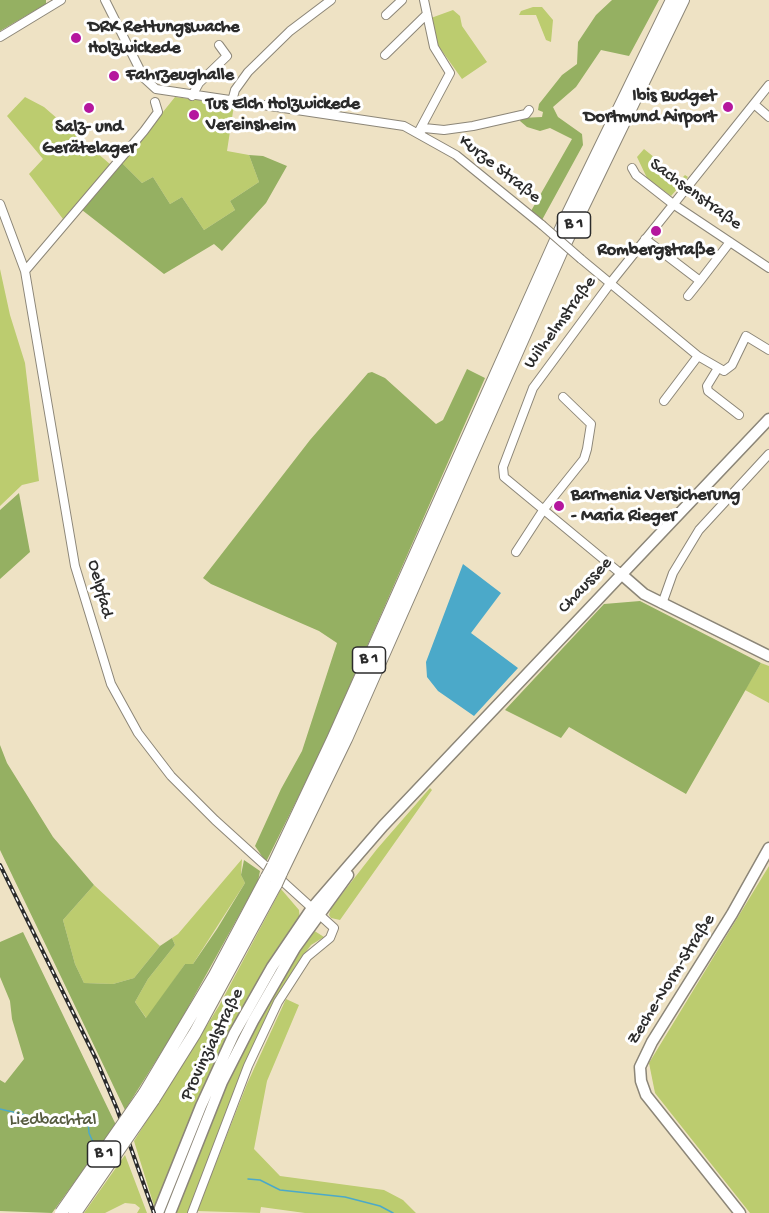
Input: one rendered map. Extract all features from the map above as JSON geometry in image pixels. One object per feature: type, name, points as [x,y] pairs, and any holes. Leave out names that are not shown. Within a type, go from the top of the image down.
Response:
[{"type":"highway","name":"B 1","points":[[274,875],[565,220],[672,0]]},
{"type":"highway","name":"B 1","points":[[75,1213],[212,1002],[274,875],[350,730],[558,260],[683,0]]},
{"type":"highway","name":"B 1","points":[[61,1213],[149,1097]]},
{"type":"main road","name":"Chaussee","points":[[316,911],[430,778],[620,573],[769,419]]},
{"type":"main road","points":[[620,573],[644,594],[769,656]]},
{"type":"main road","name":"Zeche-Norm-Straße","points":[[740,1213],[646,1095],[641,1081],[640,1066],[652,1042],[732,914],[769,848]]},
{"type":"main road","name":"Provinzialstraße","points":[[158,1213],[201,1106],[234,1034],[272,967],[316,911]]},
{"type":"main road","name":"Provinzialstraße","points":[[170,1213],[222,1082],[273,984],[316,911]]},
{"type":"street","points":[[0,38],[62,0]]},
{"type":"street","points":[[105,0],[147,83],[156,89],[192,96],[386,122],[418,133]]},
{"type":"street","points":[[232,101],[241,80],[255,65],[290,31],[331,0]]},
{"type":"street","points":[[386,15],[402,0]]},
{"type":"street","points":[[418,133],[450,73],[434,46],[424,0]]},
{"type":"street","points":[[385,55],[427,15]]},
{"type":"street","points":[[192,96],[200,83],[227,57],[219,45]]},
{"type":"street","name":"Wilhelmstraße","points":[[620,573],[504,477],[502,466],[531,391],[645,239],[769,86]]},
{"type":"street","points":[[25,271],[158,112],[155,102]]},
{"type":"street","points":[[754,104],[769,117]]},
{"type":"street","points":[[418,133],[424,128],[444,130],[473,126],[526,114],[529,110]]},
{"type":"street","name":"Kurze Straße","points":[[418,133],[456,155],[612,282]]},
{"type":"street","name":"Sachsenstraße","points":[[632,168],[636,175],[673,204],[769,268]]},
{"type":"street","name":"Oelpfad","points":[[0,204],[25,271],[75,566],[101,658],[111,684],[138,733],[171,776],[215,820],[316,911]]},
{"type":"street","points":[[645,239],[700,281]]},
{"type":"street","points":[[688,296],[730,242]]},
{"type":"street","points":[[612,282],[670,334],[698,356],[724,371],[730,368],[746,336],[769,350]]},
{"type":"street","points":[[664,401],[698,356]]},
{"type":"street","points":[[718,368],[707,386],[708,391],[739,415]]},
{"type":"street","points":[[516,552],[544,509],[584,459],[592,431],[591,424],[563,397]]},
{"type":"street","points":[[662,604],[673,573],[699,530],[769,454]]},
{"type":"street","points":[[192,1213],[248,1066],[278,1002],[307,957],[334,933],[332,926],[316,911]]},
{"type":"green space","points":[[0,0],[46,0],[46,4],[0,31]]},
{"type":"green space","points":[[612,0],[659,0],[629,56],[601,50],[576,87],[553,107],[558,117],[582,134],[583,145],[542,220],[531,211],[572,139],[550,128],[540,131],[527,127],[520,121],[521,118],[542,117],[543,112],[538,110],[539,104],[562,75],[577,64],[578,42],[596,15]]},
{"type":"green space","points":[[542,7],[553,20],[551,42],[546,40],[536,15],[519,15],[521,11]]},
{"type":"green space","points":[[453,10],[460,16],[462,26],[487,62],[462,79],[437,44],[431,18]]},
{"type":"green space","points":[[25,97],[44,107],[111,165],[63,219],[29,174],[43,159],[7,116]]},
{"type":"green space","points":[[175,97],[234,105],[227,151],[249,155],[259,182],[230,201],[235,210],[204,230],[182,197],[170,204],[153,177],[142,183],[122,163]]},
{"type":"green space","points":[[644,149],[681,179],[685,175],[688,177],[671,196],[647,178],[637,157]]},
{"type":"green space","points":[[249,155],[263,156],[287,166],[266,203],[222,251],[214,244],[164,274],[82,210],[122,163],[142,183],[153,177],[170,204],[182,197],[204,230],[235,210],[230,201],[259,182]]},
{"type":"green space","points":[[0,269],[10,315],[25,363],[39,481],[22,485],[0,506]]},
{"type":"green space","points":[[467,369],[485,378],[321,751],[266,862],[255,846],[281,789],[302,751],[337,643],[319,631],[211,584],[203,578],[310,440],[368,373],[372,372],[385,378],[436,424],[443,420]]},
{"type":"green space","points":[[19,493],[30,552],[0,579],[0,510]]},
{"type":"green space","points":[[640,601],[761,663],[686,794],[569,727],[561,738],[505,710],[604,604]]},
{"type":"green space","points":[[761,663],[769,666],[769,703],[745,690]]},
{"type":"green space","points":[[0,745],[7,763],[53,837],[94,885],[63,920],[75,964],[84,983],[113,984],[134,978],[160,946],[172,938],[175,945],[148,979],[135,1002],[146,1018],[185,964],[193,964],[217,929],[245,883],[241,875],[244,860],[260,871],[258,881],[176,1029],[125,1110],[0,850]]},
{"type":"green space","points":[[430,788],[432,790],[340,920],[331,918],[329,915],[331,908],[377,849]]},
{"type":"green space","points":[[242,859],[241,875],[245,883],[193,964],[185,964],[147,1019],[135,1002],[148,979],[175,945],[172,938],[178,934]]},
{"type":"green space","points":[[769,866],[769,1213],[750,1213],[655,1093],[649,1063]]},
{"type":"green space","points":[[94,885],[160,946],[134,978],[113,984],[84,983],[75,964],[63,920]]},
{"type":"green space","points":[[281,889],[299,910],[300,922],[259,980],[218,1056],[155,1209],[134,1141],[219,1006]]},
{"type":"green space","points":[[313,930],[324,937],[311,945],[297,964],[269,1012],[243,1070],[188,1213],[176,1213],[226,1085],[283,974]]},
{"type":"green space","name":"Liedbachtal","points":[[23,932],[116,1125],[52,1213],[0,1211],[0,1080],[5,1083],[24,1059],[12,1019],[10,1001],[0,977],[0,942]]},
{"type":"green space","points":[[286,999],[299,1005],[267,1081],[254,1149],[280,1176],[384,1190],[403,1200],[416,1213],[305,1213],[261,1207],[260,1213],[197,1211],[247,1084]]},
{"type":"green space","points":[[125,1155],[147,1213],[137,1213],[140,1208],[135,1204],[125,1203],[105,1213],[84,1213]]},
{"type":"water","points":[[463,564],[501,593],[471,633],[518,668],[474,716],[438,691],[427,677],[426,662]]},
{"type":"waterway","points":[[0,1109],[55,1122],[88,1121],[89,1133],[97,1151]]},
{"type":"waterway","points":[[248,1179],[260,1180],[280,1190],[345,1197],[380,1206],[393,1213]]},
{"type":"railway","points":[[0,865],[96,1059],[117,1109],[154,1213]]},
{"type":"place","name":"DRK Rettungswache Holzwickede","points":[[76,38]]},
{"type":"place","name":"Fahrzeughalle","points":[[114,76]]},
{"type":"place","name":"Ibis Budget Dortmund Airport","points":[[728,107]]},
{"type":"place","name":"Salz- und Gerätelager","points":[[89,108]]},
{"type":"place","name":"Tus Elch Holzwickede Vereinsheim","points":[[194,115]]},
{"type":"place","name":"Rombergstraße","points":[[656,231]]},
{"type":"place","name":"Barmenia Versicherung - Maria Rieger","points":[[559,506]]}]
